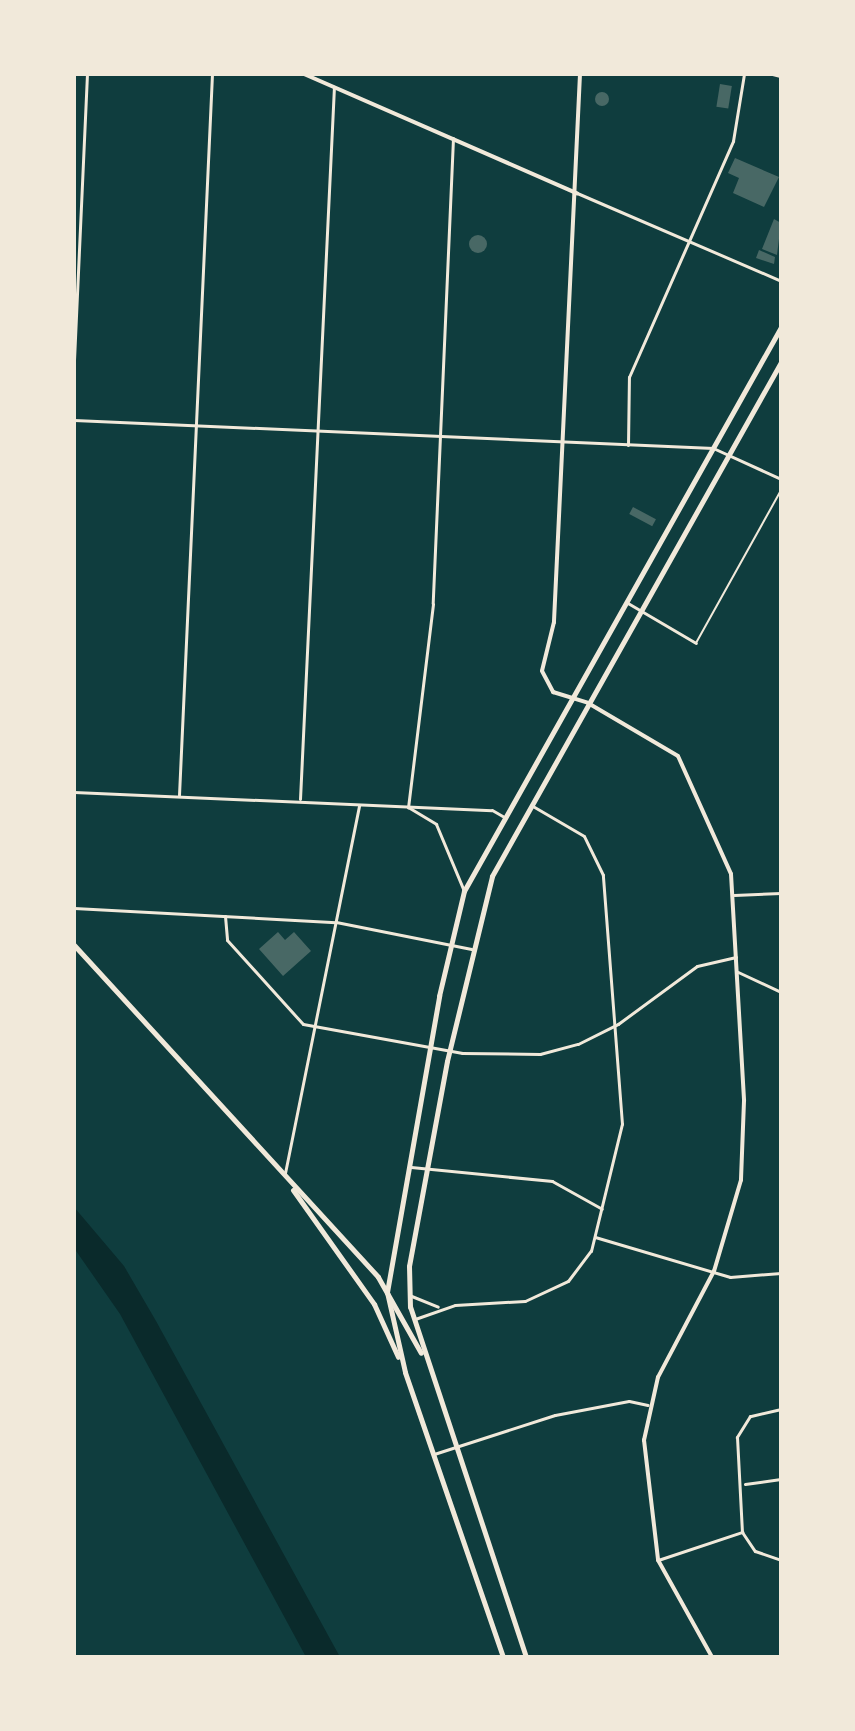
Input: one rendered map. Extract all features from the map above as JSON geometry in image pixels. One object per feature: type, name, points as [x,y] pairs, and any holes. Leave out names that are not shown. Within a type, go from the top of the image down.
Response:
[{"type":"main road","points":[[405,1372],[387,1292],[428,1048],[464,891],[781,327]]},
{"type":"main road","points":[[526,1657],[454,1448],[413,1320],[408,1295],[449,1052],[471,949],[492,876],[781,362]]},
{"type":"main road","points":[[74,945],[387,1292],[429,1368]]},
{"type":"main road","points":[[284,1176],[374,1304],[405,1372],[503,1657]]},
{"type":"street","points":[[74,360],[87,74]]},
{"type":"street","points":[[179,795],[212,74]]},
{"type":"street","points":[[304,74],[781,281]]},
{"type":"street","points":[[580,74],[577,193],[554,622],[542,671],[553,692],[588,703],[678,756],[722,846],[734,895],[745,1141],[731,1225],[714,1271],[648,1405],[645,1470],[658,1560],[711,1657]]},
{"type":"street","points":[[628,445],[629,377],[733,141],[744,74]]},
{"type":"street","points":[[773,74],[781,76]]},
{"type":"street","points":[[300,799],[320,431],[334,87]]},
{"type":"street","points":[[408,807],[433,604],[453,138]]},
{"type":"street","points":[[74,147],[83,147]]},
{"type":"street","points":[[74,420],[713,448],[730,453],[781,479]]},
{"type":"street","points":[[626,602],[696,643]]},
{"type":"street","points":[[74,792],[300,799],[359,805],[492,810],[504,817]]},
{"type":"street","points":[[284,1176],[359,805]]},
{"type":"street","points":[[413,1320],[442,1307],[540,1297],[579,1270],[595,1237],[622,1124],[618,1024],[594,850],[531,805]]},
{"type":"street","points":[[408,807],[436,824],[464,891]]},
{"type":"street","points":[[734,895],[781,893]]},
{"type":"street","points":[[74,910],[336,922],[471,949]]},
{"type":"street","points":[[225,916],[231,945],[301,1023],[449,1052],[540,1054],[618,1024],[697,966],[737,957]]},
{"type":"street","points":[[738,972],[781,992]]},
{"type":"street","points":[[407,1166],[552,1181],[602,1209]]},
{"type":"street","points":[[595,1237],[714,1271],[781,1273]]},
{"type":"street","points":[[408,1295],[442,1307]]},
{"type":"street","points":[[434,1454],[555,1415],[629,1401],[648,1405]]},
{"type":"street","points":[[781,1409],[754,1413],[741,1426],[745,1484],[742,1532],[755,1551],[781,1560]]},
{"type":"street","points":[[745,1484],[781,1479]]},
{"type":"street","points":[[658,1560],[742,1532]]},
{"type":"lane","points":[[696,643],[781,490]]},
{"type":"water","points":[[74,1207],[124,1266],[340,1657],[306,1657],[120,1314],[74,1248]]},
{"type":"building","points":[[720,84],[732,86],[728,109],[716,107]]},
{"type":"building","points":[[602,92],[609,99],[602,106],[595,99]]},
{"type":"building","points":[[735,158],[779,177],[764,207],[733,193],[739,178],[728,173]]},
{"type":"building","points":[[774,219],[781,223],[777,255],[762,249]]},
{"type":"building","points":[[478,235],[487,244],[478,253],[469,244]]},
{"type":"building","points":[[759,250],[775,257],[774,264],[756,258]]},
{"type":"building","points":[[633,507],[656,519],[652,526],[629,514]]},
{"type":"building","points":[[278,932],[285,940],[294,932],[311,951],[283,976],[259,949]]}]
